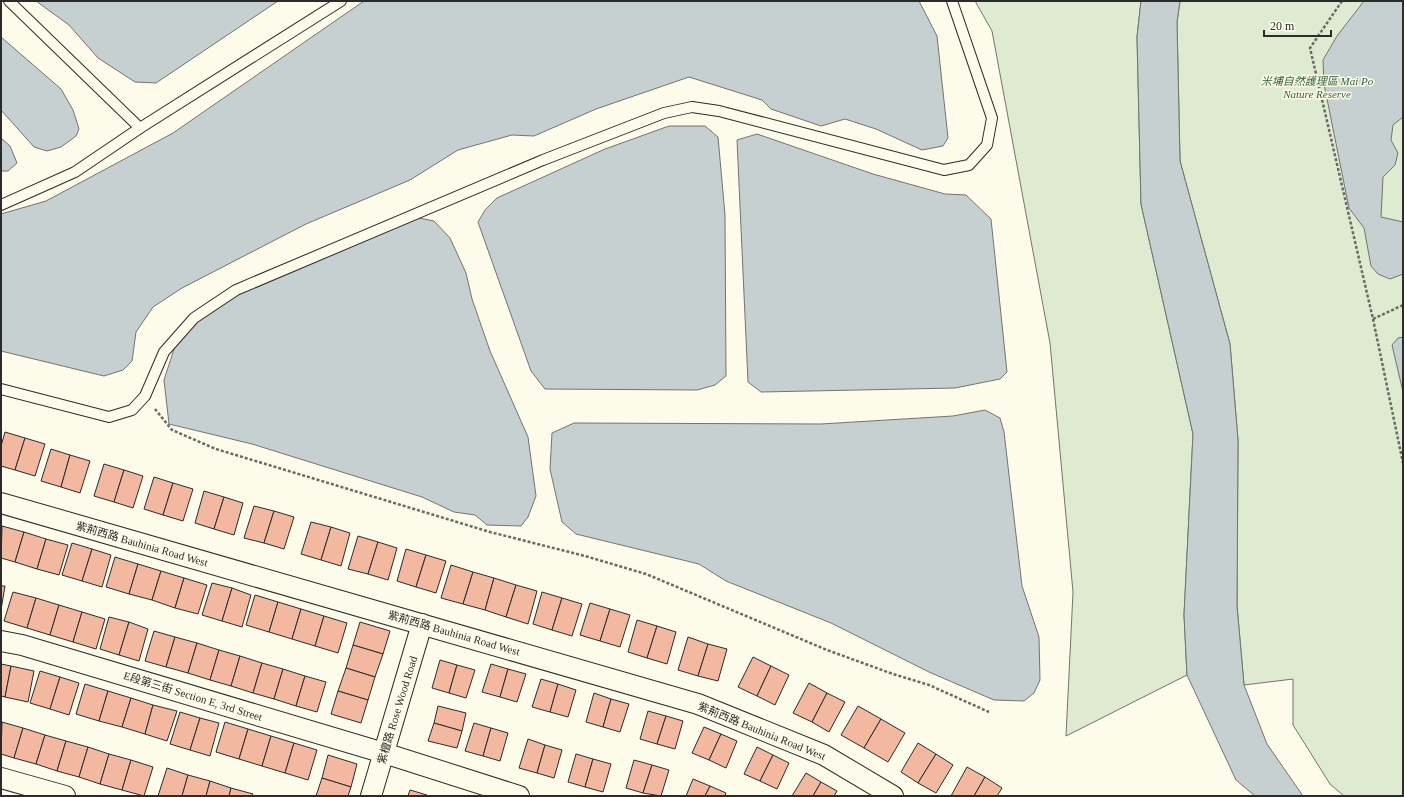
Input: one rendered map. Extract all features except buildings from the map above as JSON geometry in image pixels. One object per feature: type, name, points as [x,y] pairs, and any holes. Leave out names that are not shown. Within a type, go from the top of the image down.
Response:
[{"type":"street","name":"紫荊西路 Bauhinia Road West","points":[[1,503],[698,704],[824,755],[893,796]]},
{"type":"street","name":"紫檀路 Rose Wood Road","points":[[371,796],[422,624]]},
{"type":"street","name":"E段第三街 Section E, 3rd Street","points":[[1,641],[22,645],[384,753],[519,796]]},
{"type":"street","points":[[1,778],[65,796]]},
{"type":"lane","points":[[9,1],[140,128]]},
{"type":"lane","points":[[1,205],[75,172],[140,128],[341,1]]},
{"type":"lane","points":[[1,389],[109,417],[132,410],[145,396],[164,352],[194,318],[236,290],[543,160],[664,113],[692,107],[719,111],[944,170],[969,165],[987,145],[992,118],[952,1]]},
{"type":"path","points":[[1342,1],[1310,48],[1373,319],[1403,463]]},
{"type":"path","points":[[1373,319],[1403,305]]},
{"type":"path","points":[[145,396],[172,430],[216,449],[490,532],[585,556],[646,574],[827,650],[893,674],[929,685],[989,712]]},
{"type":"green space","points":[[975,1],[1141,1],[1137,37],[1141,204],[1193,434],[1184,615],[1187,675],[1066,736],[1073,592],[1050,343],[992,31]]},
{"type":"green space","name":"米埔自然護理區 Mai Po Nature Reserve","points":[[1180,1],[1403,1],[1403,796],[1344,796],[1330,784],[1293,725],[1293,679],[1244,685],[1237,606],[1238,440],[1230,344],[1180,161],[1177,22]]},
{"type":"shaded area","points":[[36,1],[278,1],[156,83],[135,82],[98,58],[69,25]]},
{"type":"shaded area","points":[[364,1],[919,1],[937,36],[948,138],[943,146],[922,150],[876,129],[845,119],[821,126],[771,109],[762,100],[689,77],[596,109],[534,136],[512,135],[458,150],[410,180],[306,224],[182,288],[153,307],[136,332],[132,361],[123,370],[104,376],[1,351],[1,214],[46,201],[173,133]]},
{"type":"shaded area","points":[[1141,1],[1180,1],[1177,22],[1180,161],[1230,344],[1238,440],[1237,606],[1244,685],[1267,744],[1303,796],[1255,796],[1236,780],[1187,675],[1184,615],[1193,434],[1141,204],[1137,37]]},
{"type":"shaded area","points":[[1364,1],[1403,1],[1403,117],[1393,125],[1391,140],[1398,153],[1395,165],[1383,177],[1381,217],[1403,222],[1403,274],[1390,279],[1378,274],[1371,266],[1364,228],[1349,208],[1324,84],[1323,60],[1337,36]]},
{"type":"shaded area","points":[[1,37],[61,89],[73,110],[79,129],[76,136],[61,147],[47,151],[34,147],[1,110]]},
{"type":"shaded area","points":[[669,126],[705,126],[718,137],[725,215],[726,376],[715,385],[697,390],[545,389],[531,371],[478,222],[485,210],[497,198],[605,149]]},
{"type":"shaded area","points":[[757,134],[873,174],[945,194],[966,195],[991,219],[1007,372],[1000,379],[955,388],[761,392],[748,382],[737,140]]},
{"type":"shaded area","points":[[1,138],[10,146],[17,163],[8,171],[1,171]]},
{"type":"shaded area","points":[[419,218],[434,221],[450,238],[466,273],[472,299],[490,351],[528,437],[536,496],[528,517],[521,526],[487,525],[475,515],[454,512],[422,497],[252,444],[169,424],[164,380],[177,340],[189,322],[236,296],[391,224]]},
{"type":"shaded area","points":[[1403,337],[1403,392],[1392,345],[1398,338]]},
{"type":"shaded area","points":[[985,410],[1000,418],[1004,432],[1022,586],[1039,637],[1040,680],[1034,693],[1024,701],[994,700],[929,672],[831,623],[726,581],[699,564],[576,534],[562,522],[550,469],[552,433],[574,423],[821,424],[953,416]]}]
